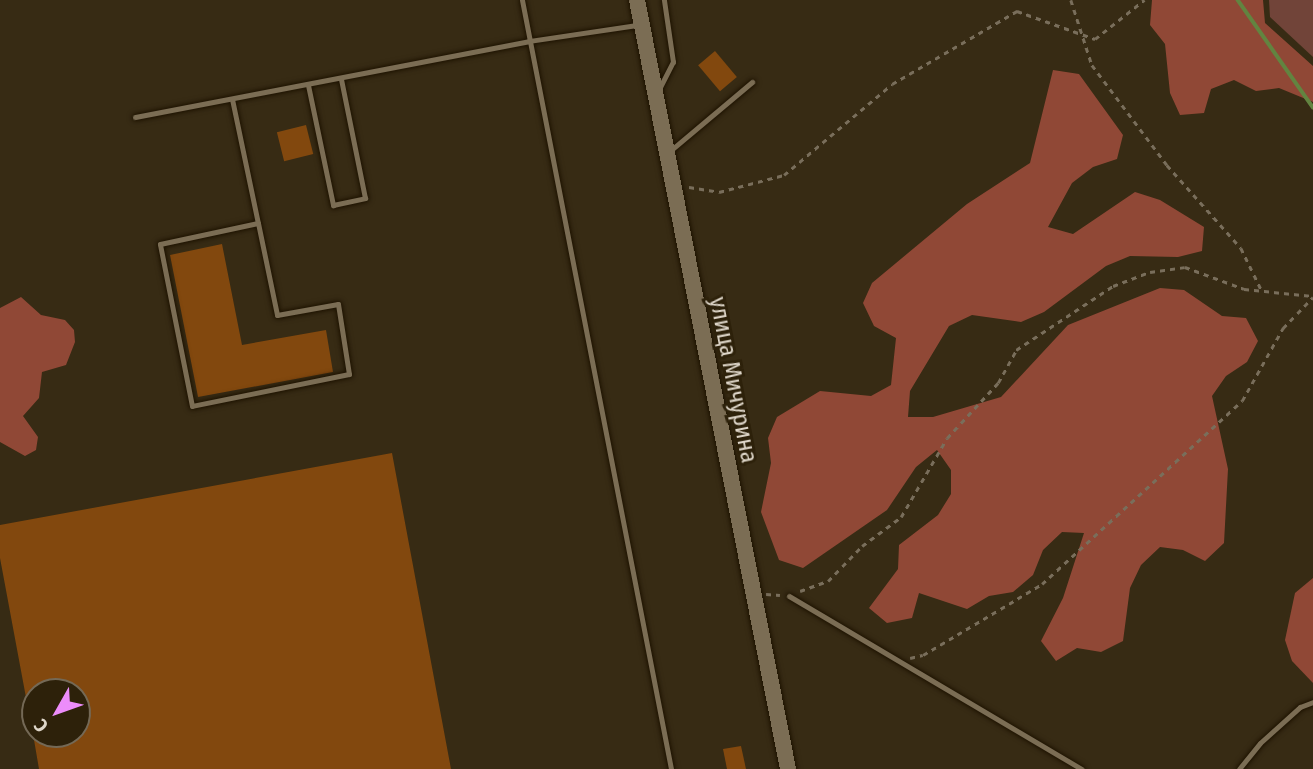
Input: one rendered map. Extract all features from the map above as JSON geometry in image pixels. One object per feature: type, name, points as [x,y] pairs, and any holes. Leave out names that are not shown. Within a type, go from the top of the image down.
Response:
[{"type":"main road","name":"улица Мичурина","points":[[637,0],[788,769]]},
{"type":"lane","points":[[522,0],[558,167],[671,769]]},
{"type":"lane","points":[[655,98],[673,62],[664,0]]},
{"type":"lane","points":[[135,117],[529,41],[641,25]]},
{"type":"lane","points":[[308,85],[333,205],[365,198],[341,79]]},
{"type":"lane","points":[[666,154],[752,82]]},
{"type":"lane","points":[[232,99],[278,315],[338,304],[349,374],[192,406],[160,244],[258,223]]},
{"type":"lane","points":[[789,596],[1082,769]]},
{"type":"lane","points":[[1239,769],[1260,743],[1300,707],[1313,702]]},
{"type":"path","points":[[1071,0],[1092,65],[1167,165],[1241,248],[1262,291]]},
{"type":"path","points":[[671,184],[719,192],[784,175],[892,84],[1017,11],[1095,39],[1144,0]]},
{"type":"path","points":[[752,592],[789,596],[828,580],[862,546],[901,517],[947,438],[998,383],[1016,350],[1113,286],[1150,272],[1185,267],[1244,289],[1313,297]]},
{"type":"path","points":[[897,661],[923,655],[1042,584],[1242,401],[1283,328],[1313,297]]},
{"type":"shaded area","points":[[1152,0],[1263,0],[1265,23],[1313,66],[1313,102],[1279,88],[1256,91],[1234,80],[1211,89],[1204,113],[1180,115],[1170,93],[1165,44],[1150,25]]},
{"type":"shaded area","points":[[1269,0],[1313,0],[1313,57],[1270,17]]},
{"type":"shaded area","points":[[1053,70],[1079,74],[1123,135],[1117,159],[1093,167],[1072,183],[1048,227],[1073,234],[1135,192],[1160,200],[1204,227],[1202,251],[1178,257],[1130,256],[1106,266],[1044,312],[1021,322],[972,315],[949,326],[910,391],[908,417],[933,417],[1001,397],[1068,325],[1160,288],[1184,290],[1222,316],[1246,318],[1258,341],[1247,362],[1226,376],[1212,396],[1228,469],[1224,543],[1205,561],[1183,550],[1160,547],[1141,565],[1130,588],[1123,641],[1101,652],[1077,648],[1056,661],[1041,641],[1063,598],[1084,533],[1062,532],[1043,550],[1033,575],[1013,592],[989,596],[967,609],[919,593],[912,618],[887,623],[869,608],[898,569],[899,545],[938,515],[951,494],[951,470],[937,450],[916,467],[887,510],[803,568],[779,560],[761,512],[771,463],[768,438],[777,417],[820,391],[871,396],[891,385],[896,338],[874,326],[863,303],[872,283],[967,204],[1030,163]]},
{"type":"shaded area","points":[[21,297],[41,315],[65,320],[74,330],[75,342],[66,365],[42,372],[39,398],[23,416],[38,437],[36,450],[25,456],[0,442],[0,308]]},
{"type":"shaded area","points":[[1313,578],[1313,683],[1292,661],[1285,640],[1295,593]]},
{"type":"building","points":[[715,51],[737,77],[720,91],[698,65]]},
{"type":"building","points":[[306,125],[313,154],[284,161],[277,132]]},
{"type":"building","points":[[222,244],[242,345],[326,330],[333,372],[198,397],[170,255]]},
{"type":"building","points":[[392,453],[451,769],[39,769],[35,748],[91,748],[91,678],[22,678],[0,558],[0,525]]},
{"type":"building","points":[[741,746],[746,769],[727,769],[723,749]]},
{"type":"waterway","points":[[1238,0],[1313,107]]}]
